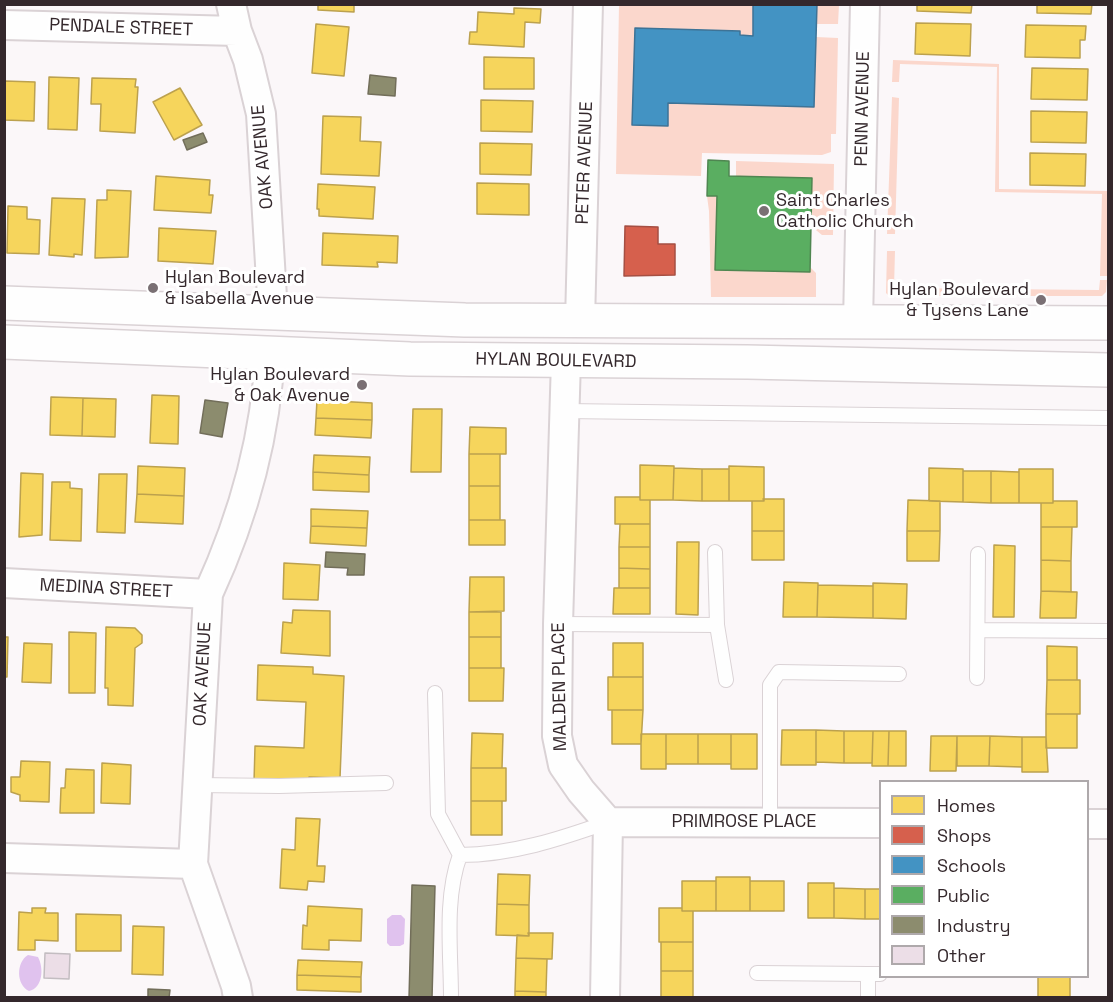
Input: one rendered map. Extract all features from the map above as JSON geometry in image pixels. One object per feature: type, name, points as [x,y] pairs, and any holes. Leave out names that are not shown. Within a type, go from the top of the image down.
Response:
[{"type":"main road","points":[[4,303],[421,320],[1108,323]]},
{"type":"main road","name":"HYLAN BOULEVARD","points":[[4,342],[411,359],[1108,370]]},
{"type":"street","name":"PETER AVENUE","points":[[580,322],[588,4]]},
{"type":"street","name":"PENN AVENUE","points":[[858,322],[866,4]]},
{"type":"street","name":"PENDALE STREET","points":[[4,25],[234,18]]},
{"type":"street","name":"OAK AVENUE","points":[[234,18],[248,60],[261,114],[273,314]]},
{"type":"street","name":"OAK AVENUE","points":[[238,998],[236,986],[193,864],[207,594],[222,563],[242,509],[268,392],[270,352]]},
{"type":"street","name":"MALDEN PLACE","points":[[566,360],[557,736],[563,765],[580,791],[608,822]]},
{"type":"street","name":"MEDINA STREET","points":[[4,583],[207,594]]},
{"type":"street","name":"PRIMROSE PLACE","points":[[608,822],[879,823]]},
{"type":"street","points":[[605,998],[608,822]]},
{"type":"street","points":[[1089,824],[1108,824]]},
{"type":"street","points":[[4,858],[193,864]]},
{"type":"lane","points":[[565,411],[1108,418]]},
{"type":"lane","points":[[715,552],[717,626],[726,680]]},
{"type":"lane","points":[[977,678],[978,554]]},
{"type":"lane","points":[[558,624],[717,626]]},
{"type":"lane","points":[[978,630],[1108,631]]},
{"type":"lane","points":[[770,823],[770,685],[779,672],[900,674]]},
{"type":"lane","points":[[435,693],[438,814],[460,855],[453,873],[451,895],[452,998]]},
{"type":"lane","points":[[197,784],[279,786],[386,783]]},
{"type":"lane","points":[[460,855],[488,855],[559,839],[608,822]]},
{"type":"lane","points":[[757,973],[874,974],[868,998]]},
{"type":"shaded area","points":[[619,5],[753,5],[753,36],[740,35],[740,31],[635,29],[632,124],[667,126],[668,103],[814,107],[816,37],[838,38],[836,134],[831,134],[831,152],[822,155],[702,153],[701,176],[616,174]]},
{"type":"shaded area","points":[[817,5],[839,5],[838,24],[817,24]]},
{"type":"shaded area","points":[[893,60],[999,64],[999,189],[1108,191],[1107,276],[1100,276],[1102,194],[995,192],[997,67],[900,64],[899,82],[892,82]]},
{"type":"shaded area","points":[[892,97],[899,98],[895,234],[887,234]]},
{"type":"shaded area","points":[[736,161],[834,164],[833,235],[822,235],[811,226],[812,178],[736,176]]},
{"type":"shaded area","points":[[707,196],[717,196],[715,270],[809,272],[810,267],[816,273],[816,297],[711,297]]},
{"type":"shaded area","points":[[887,251],[895,251],[894,288],[1099,290],[1100,280],[1107,280],[1106,292],[1102,296],[889,296],[886,293]]},
{"type":"shaded area","points":[[392,915],[401,915],[405,919],[404,944],[400,946],[390,946],[387,943],[387,919]]},
{"type":"shaded area","points":[[28,955],[38,957],[41,972],[40,982],[29,991],[22,984],[19,973],[21,963]]},
{"type":"building: Homes","points":[[318,4],[354,4],[354,12],[318,10]]},
{"type":"building: Homes","points":[[917,4],[972,4],[971,13],[917,11]]},
{"type":"building: Homes","points":[[1037,4],[1092,4],[1091,14],[1037,13]]},
{"type":"building: Homes","points":[[514,8],[541,9],[540,23],[525,22],[524,47],[469,44],[470,32],[477,32],[478,12],[514,14]]},
{"type":"building: Homes","points":[[916,23],[971,24],[970,56],[915,54]]},
{"type":"building: Homes","points":[[316,24],[349,27],[344,76],[312,73]]},
{"type":"building: Homes","points":[[1026,25],[1086,26],[1085,40],[1080,40],[1080,58],[1025,57]]},
{"type":"building: Homes","points":[[484,57],[534,58],[534,89],[484,89]]},
{"type":"building: Homes","points":[[1032,68],[1088,69],[1087,100],[1031,99]]},
{"type":"building: Homes","points":[[49,77],[79,78],[77,130],[48,129]]},
{"type":"building: Homes","points":[[92,78],[136,79],[135,87],[138,87],[135,133],[100,131],[101,104],[91,104]]},
{"type":"building: Homes","points":[[5,81],[35,82],[34,121],[4,120]]},
{"type":"building: Homes","points":[[180,88],[202,125],[174,140],[153,102]]},
{"type":"building: Homes","points":[[481,100],[533,101],[532,132],[481,131]]},
{"type":"building: Homes","points":[[1031,111],[1087,112],[1086,143],[1031,142]]},
{"type":"building: Homes","points":[[323,116],[361,117],[360,141],[381,142],[379,176],[321,174]]},
{"type":"building: Homes","points":[[480,143],[532,144],[531,175],[480,174]]},
{"type":"building: Homes","points":[[1030,153],[1086,154],[1085,186],[1030,185]]},
{"type":"building: Homes","points":[[156,176],[210,180],[209,195],[213,195],[211,213],[154,210]]},
{"type":"building: Homes","points":[[477,183],[529,184],[529,215],[477,214]]},
{"type":"building: Homes","points":[[318,184],[375,187],[373,219],[319,216]]},
{"type":"building: Homes","points":[[107,190],[131,191],[128,257],[95,258],[97,200],[107,200]]},
{"type":"building: Homes","points":[[52,198],[85,199],[82,255],[74,254],[74,257],[49,255]]},
{"type":"building: Homes","points":[[8,206],[27,207],[27,219],[40,220],[39,254],[7,253]]},
{"type":"building: Homes","points":[[159,228],[216,231],[213,264],[158,261]]},
{"type":"building: Homes","points":[[323,233],[398,236],[397,263],[377,262],[378,267],[322,265]]},
{"type":"building: Homes","points":[[152,395],[179,396],[178,444],[150,443]]},
{"type":"building: Homes","points":[[51,397],[83,398],[82,436],[50,435]]},
{"type":"building: Homes","points":[[83,398],[116,399],[115,437],[82,436]]},
{"type":"building: Homes","points":[[317,400],[372,403],[372,420],[316,418]]},
{"type":"building: Homes","points":[[413,409],[442,409],[441,472],[411,472]]},
{"type":"building: Homes","points":[[316,418],[372,420],[371,438],[315,435]]},
{"type":"building: Homes","points":[[470,427],[506,428],[506,454],[469,454]]},
{"type":"building: Homes","points":[[469,454],[500,454],[500,486],[469,486]]},
{"type":"building: Homes","points":[[314,455],[370,457],[369,475],[313,472]]},
{"type":"building: Homes","points":[[640,465],[674,466],[673,500],[640,500]]},
{"type":"building: Homes","points":[[138,466],[185,468],[184,496],[137,494]]},
{"type":"building: Homes","points":[[729,466],[764,467],[764,501],[729,501]]},
{"type":"building: Homes","points":[[674,468],[702,469],[702,501],[673,500]]},
{"type":"building: Homes","points":[[929,468],[963,469],[963,502],[929,501]]},
{"type":"building: Homes","points":[[702,469],[729,469],[729,501],[702,501]]},
{"type":"building: Homes","points":[[1019,469],[1053,469],[1053,503],[1019,503]]},
{"type":"building: Homes","points":[[963,471],[991,471],[991,503],[963,502]]},
{"type":"building: Homes","points":[[991,471],[1019,472],[1019,503],[991,503]]},
{"type":"building: Homes","points":[[313,472],[369,475],[369,492],[313,490]]},
{"type":"building: Homes","points":[[21,473],[43,474],[42,535],[19,537]]},
{"type":"building: Homes","points":[[99,474],[127,474],[125,533],[97,532]]},
{"type":"building: Homes","points":[[52,482],[70,482],[70,488],[82,489],[81,541],[50,540]]},
{"type":"building: Homes","points":[[469,486],[500,486],[500,520],[469,520]]},
{"type":"building: Homes","points":[[137,494],[184,496],[183,524],[135,522]]},
{"type":"building: Homes","points":[[615,497],[640,497],[640,500],[650,500],[650,524],[615,524]]},
{"type":"building: Homes","points":[[763,499],[784,499],[784,531],[752,531],[752,501],[764,501]]},
{"type":"building: Homes","points":[[908,500],[940,501],[940,531],[907,531]]},
{"type":"building: Homes","points":[[1053,501],[1077,501],[1077,527],[1041,527],[1041,503],[1053,503]]},
{"type":"building: Homes","points":[[311,509],[368,511],[367,528],[311,526]]},
{"type":"building: Homes","points":[[469,520],[505,520],[505,545],[469,545]]},
{"type":"building: Homes","points":[[620,524],[650,524],[650,547],[619,547]]},
{"type":"building: Homes","points":[[311,526],[367,528],[366,546],[310,543]]},
{"type":"building: Homes","points":[[1041,527],[1072,527],[1071,561],[1041,560]]},
{"type":"building: Homes","points":[[752,531],[784,531],[784,560],[752,560]]},
{"type":"building: Homes","points":[[907,531],[940,531],[939,561],[907,561]]},
{"type":"building: Homes","points":[[677,542],[699,542],[698,615],[676,614]]},
{"type":"building: Homes","points":[[994,545],[1015,546],[1014,617],[993,617]]},
{"type":"building: Homes","points":[[619,547],[650,547],[650,569],[619,568]]},
{"type":"building: Homes","points":[[1041,560],[1071,561],[1071,592],[1041,591]]},
{"type":"building: Homes","points":[[284,563],[320,565],[318,600],[283,599]]},
{"type":"building: Homes","points":[[619,568],[650,569],[650,588],[619,588]]},
{"type":"building: Homes","points":[[470,577],[504,577],[504,611],[469,612]]},
{"type":"building: Homes","points":[[784,582],[818,583],[817,617],[783,617]]},
{"type":"building: Homes","points":[[873,583],[907,584],[906,619],[873,618]]},
{"type":"building: Homes","points":[[818,585],[873,586],[873,618],[817,617]]},
{"type":"building: Homes","points":[[614,588],[650,588],[650,614],[613,614]]},
{"type":"building: Homes","points":[[1041,591],[1077,592],[1076,618],[1040,618]]},
{"type":"building: Homes","points":[[293,610],[330,611],[330,656],[281,653],[283,622],[292,623]]},
{"type":"building: Homes","points":[[469,612],[501,612],[501,637],[469,637]]},
{"type":"building: Homes","points":[[106,627],[135,628],[142,635],[142,643],[135,648],[133,706],[108,705],[108,688],[105,688]]},
{"type":"building: Homes","points":[[69,632],[96,633],[95,693],[69,693]]},
{"type":"building: Homes","points":[[4,637],[8,637],[7,677],[4,677]]},
{"type":"building: Homes","points":[[469,637],[501,637],[501,668],[469,668]]},
{"type":"building: Homes","points":[[24,643],[52,644],[51,683],[22,682]]},
{"type":"building: Homes","points":[[613,643],[643,643],[643,677],[613,677]]},
{"type":"building: Homes","points":[[1047,646],[1077,647],[1077,680],[1047,680]]},
{"type":"building: Homes","points":[[258,665],[313,667],[313,674],[344,676],[340,778],[309,777],[309,784],[254,782],[255,746],[304,748],[306,702],[257,700]]},
{"type":"building: Homes","points":[[469,668],[504,668],[503,701],[469,701]]},
{"type":"building: Homes","points":[[608,677],[643,677],[643,710],[608,710]]},
{"type":"building: Homes","points":[[1047,680],[1080,680],[1080,714],[1046,714]]},
{"type":"building: Homes","points":[[612,710],[643,710],[641,744],[612,744]]},
{"type":"building: Homes","points":[[1046,714],[1077,714],[1077,748],[1046,748]]},
{"type":"building: Homes","points":[[782,730],[816,730],[816,765],[781,765]]},
{"type":"building: Homes","points":[[816,730],[844,731],[844,763],[816,762]]},
{"type":"building: Homes","points":[[844,731],[873,731],[872,763],[844,763]]},
{"type":"building: Homes","points":[[873,731],[889,731],[888,766],[872,766]]},
{"type":"building: Homes","points":[[889,731],[906,731],[906,766],[888,766]]},
{"type":"building: Homes","points":[[472,733],[503,734],[502,768],[471,768]]},
{"type":"building: Homes","points":[[641,734],[666,734],[666,769],[641,769]]},
{"type":"building: Homes","points":[[666,734],[698,734],[698,764],[666,764]]},
{"type":"building: Homes","points":[[698,734],[731,734],[731,764],[698,764]]},
{"type":"building: Homes","points":[[731,734],[757,734],[757,769],[731,769]]},
{"type":"building: Homes","points":[[931,736],[957,736],[956,771],[930,771]]},
{"type":"building: Homes","points":[[957,736],[990,736],[989,766],[957,766]]},
{"type":"building: Homes","points":[[990,736],[1022,737],[1022,767],[989,766]]},
{"type":"building: Homes","points":[[1022,737],[1046,737],[1048,772],[1022,772]]},
{"type":"building: Homes","points":[[21,761],[50,762],[49,802],[20,801],[20,795],[11,792],[11,777],[20,777]]},
{"type":"building: Homes","points":[[102,763],[131,765],[130,804],[101,803]]},
{"type":"building: Homes","points":[[471,768],[506,768],[506,801],[471,801]]},
{"type":"building: Homes","points":[[66,769],[94,770],[94,813],[60,813],[61,788],[65,788]]},
{"type":"building: Homes","points":[[471,801],[502,801],[502,835],[471,835]]},
{"type":"building: Homes","points":[[296,818],[320,819],[317,866],[325,866],[324,882],[308,881],[307,890],[280,888],[282,849],[295,850]]},
{"type":"building: Homes","points":[[498,874],[530,875],[529,905],[497,904]]},
{"type":"building: Homes","points":[[716,877],[750,877],[750,911],[716,911]]},
{"type":"building: Homes","points":[[682,881],[716,881],[716,911],[682,911]]},
{"type":"building: Homes","points":[[750,881],[784,881],[784,911],[750,911]]},
{"type":"building: Homes","points":[[808,883],[834,883],[834,918],[808,918]]},
{"type":"building: Homes","points":[[834,888],[865,889],[865,919],[834,918]]},
{"type":"building: Homes","points":[[865,889],[879,889],[879,919],[865,919]]},
{"type":"building: Homes","points":[[497,904],[529,905],[529,936],[496,935]]},
{"type":"building: Homes","points":[[308,906],[362,909],[361,941],[329,940],[329,950],[302,949],[303,925],[307,926]]},
{"type":"building: Homes","points":[[32,908],[46,908],[45,913],[58,913],[58,941],[35,940],[35,950],[18,950],[19,912],[32,913]]},
{"type":"building: Homes","points":[[659,908],[682,908],[682,911],[693,911],[693,942],[659,942]]},
{"type":"building: Homes","points":[[76,914],[121,915],[121,951],[76,951]]},
{"type":"building: Homes","points":[[133,926],[164,927],[163,975],[132,974]]},
{"type":"building: Homes","points":[[528,933],[553,933],[552,959],[516,958],[517,935],[529,936]]},
{"type":"building: Homes","points":[[661,942],[693,942],[693,971],[661,971]]},
{"type":"building: Homes","points":[[516,958],[547,959],[546,992],[515,991]]},
{"type":"building: Homes","points":[[298,960],[362,962],[361,977],[297,975]]},
{"type":"building: Homes","points":[[661,971],[693,971],[693,998],[661,998]]},
{"type":"building: Homes","points":[[297,975],[361,977],[361,992],[297,990]]},
{"type":"building: Homes","points":[[1038,978],[1070,978],[1070,998],[1038,998]]},
{"type":"building: Homes","points":[[515,991],[546,992],[546,998],[515,998]]},
{"type":"building: Shops","points":[[625,226],[658,227],[658,244],[675,244],[675,275],[624,276]]},
{"type":"building: Schools","points":[[753,4],[817,4],[814,107],[668,103],[668,126],[632,125],[635,28],[740,31],[740,35],[753,36]]},
{"type":"building: Public","name":"Saint Charles Catholic Church","points":[[708,160],[729,161],[729,176],[812,178],[810,272],[715,270],[717,196],[707,196]]},
{"type":"building: Industry","points":[[370,75],[396,78],[395,96],[368,94]]},
{"type":"building: Industry","points":[[203,133],[207,142],[187,150],[183,140]]},
{"type":"building: Industry","points":[[205,400],[228,403],[222,437],[200,433]]},
{"type":"building: Industry","points":[[326,552],[365,554],[364,575],[347,575],[348,568],[325,567]]},
{"type":"building: Industry","points":[[412,885],[435,886],[432,998],[409,998]]},
{"type":"building: Industry","points":[[148,989],[170,990],[169,998],[148,998]]},
{"type":"building: Other","points":[[45,953],[70,954],[69,979],[44,978]]},
{"type":"place","name":"Saint Charles Catholic Church","points":[[764,211]]},
{"type":"place","name":"Hylan Boulevard & Isabella Avenue","points":[[153,288]]},
{"type":"place","name":"Hylan Boulevard & Tysens Lane","points":[[1041,300]]},
{"type":"place","name":"Hylan Boulevard & Oak Avenue","points":[[362,385]]}]
